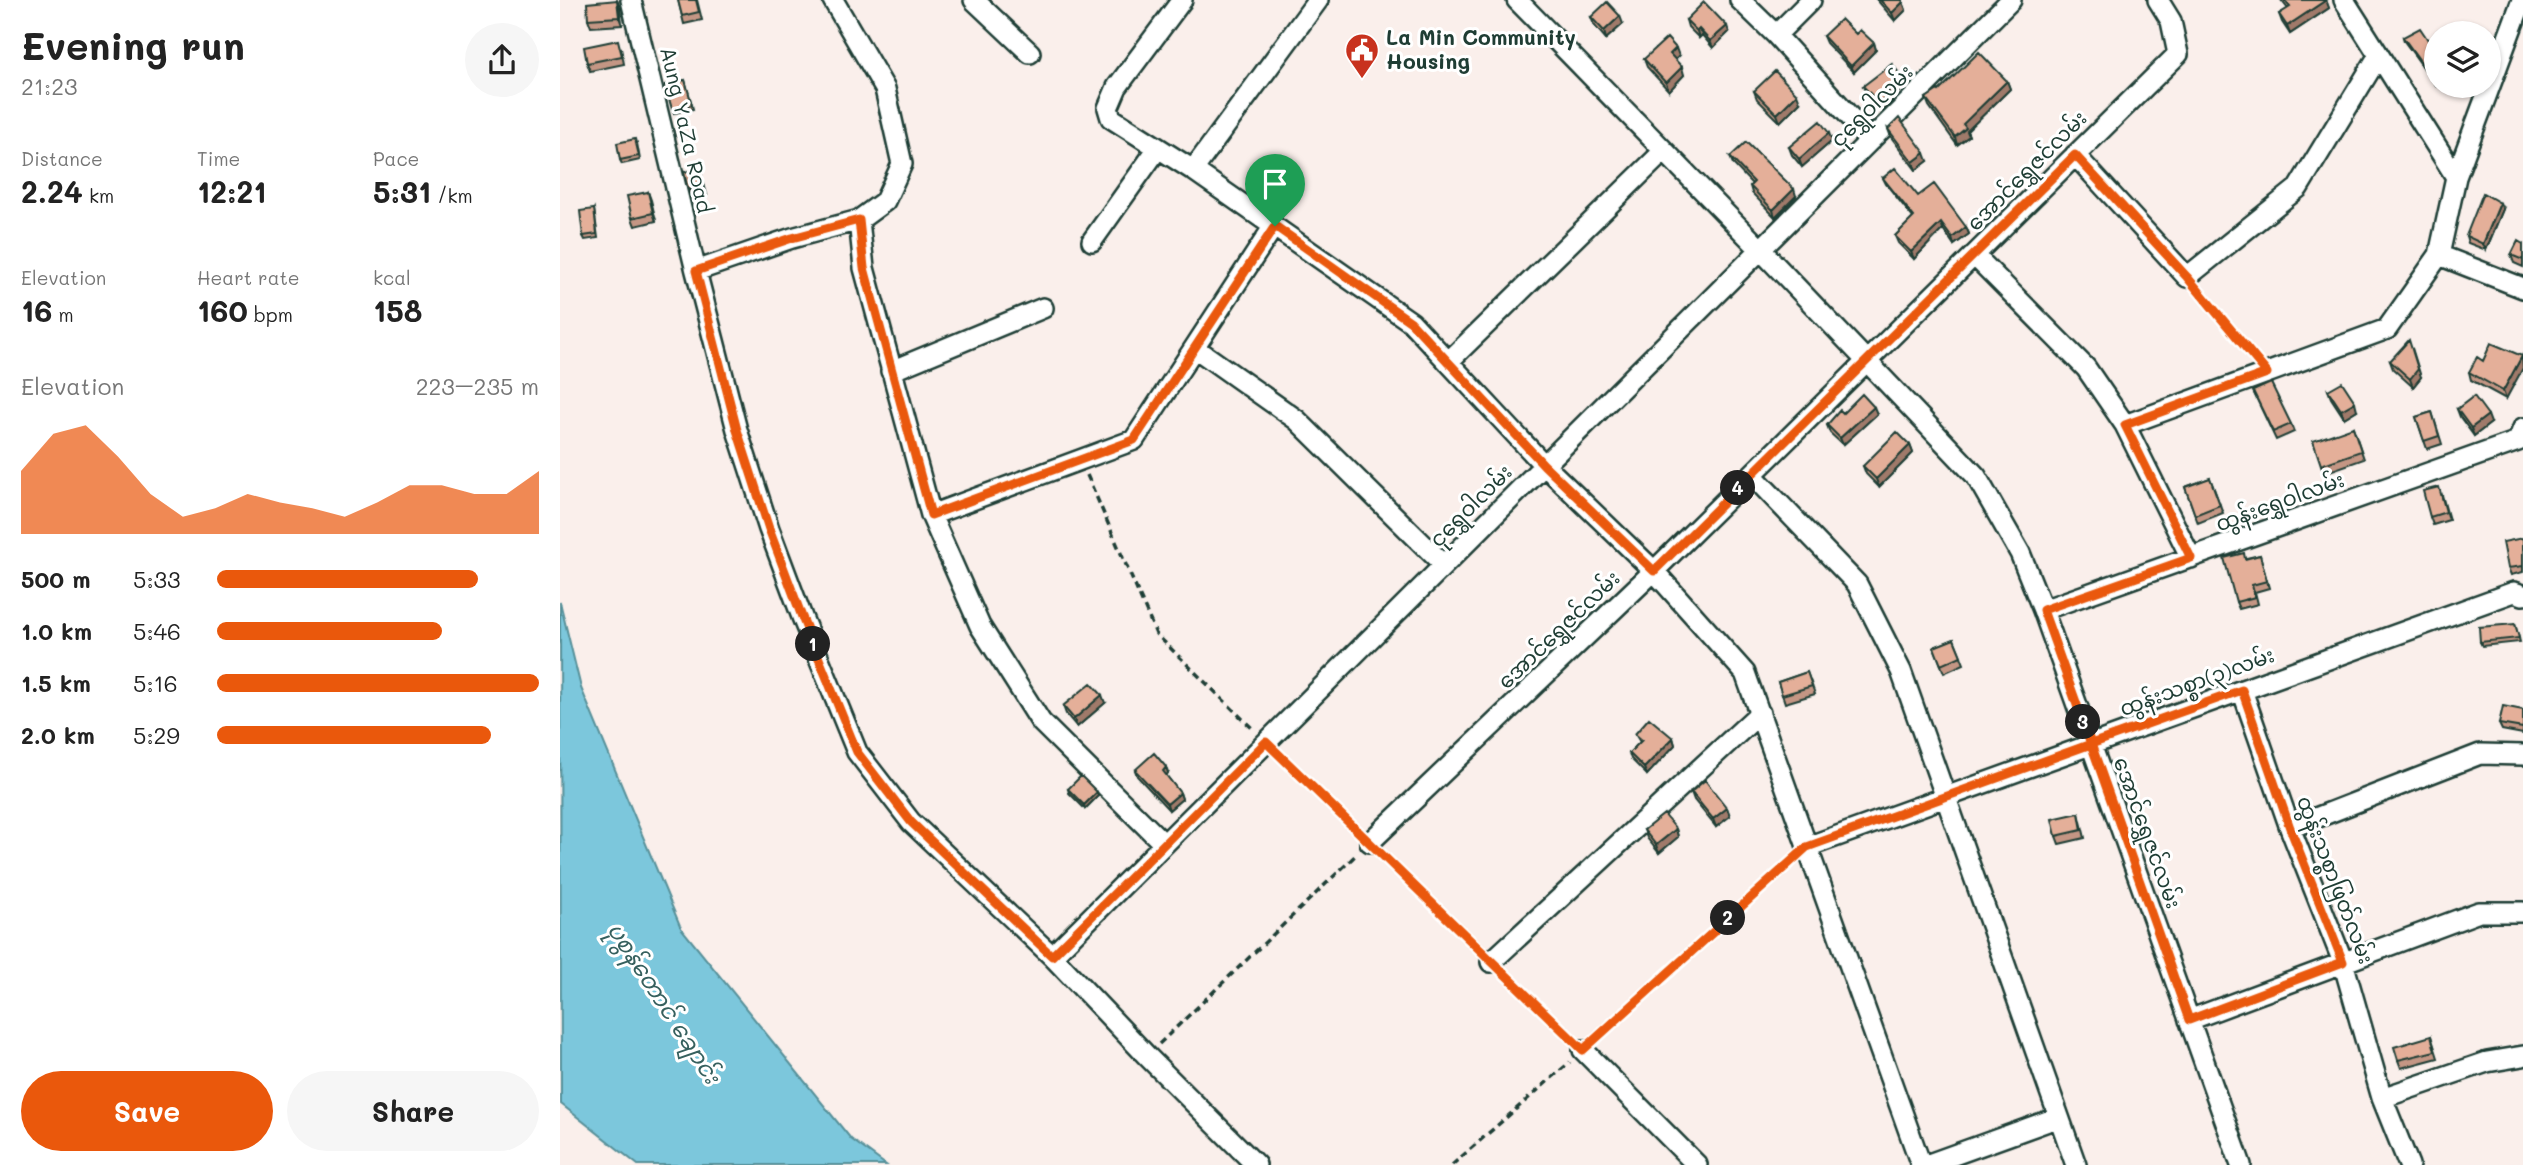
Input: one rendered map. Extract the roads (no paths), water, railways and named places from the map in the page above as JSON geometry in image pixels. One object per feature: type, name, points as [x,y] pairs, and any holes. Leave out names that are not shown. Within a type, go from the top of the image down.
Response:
[{"type":"street","name":"Aung YaZa Road","points":[[631,0],[737,430],[769,529],[857,752],[911,822],[1052,956],[1256,1165]]},
{"type":"street","points":[[696,271],[792,238],[859,220],[885,201],[902,164],[885,89],[833,0]]},
{"type":"street","points":[[974,0],[1030,53]]},
{"type":"street","points":[[1182,0],[1117,87],[1108,108],[1111,118],[1193,170],[1411,322],[1544,465],[1654,571],[1745,673],[1924,1165],[2059,1117]]},
{"type":"street","points":[[1193,170],[1318,0]]},
{"type":"street","name":"အောင်ရွှေဇင်လမ်း","points":[[1517,0],[1761,250],[1976,476],[2020,553],[2043,610],[2241,1165]]},
{"type":"street","points":[[1740,0],[1776,35],[1871,140]]},
{"type":"street","points":[[1776,35],[1811,0]]},
{"type":"street","name":"ငုရွှေဝါလမ်း","points":[[1052,956],[2011,0]]},
{"type":"street","name":"အောင်ရွှေဇင်လမ်း","points":[[1370,842],[1654,571],[2178,54],[2171,21],[2158,0]]},
{"type":"street","points":[[2344,0],[2456,177]]},
{"type":"street","points":[[2125,425],[2387,329],[2439,255],[2456,177],[2520,1]]},
{"type":"street","points":[[2075,155],[2187,277],[2298,188],[2379,55]]},
{"type":"street","points":[[1092,241],[1158,148]]},
{"type":"street","points":[[1448,362],[1664,150]]},
{"type":"street","points":[[859,220],[864,268],[931,515],[980,626],[1041,722],[1164,844]]},
{"type":"street","points":[[931,515],[1134,440],[1275,226]]},
{"type":"street","points":[[1974,255],[2086,368],[2125,425],[2191,558]]},
{"type":"street","points":[[2439,255],[2523,288]]},
{"type":"street","points":[[891,371],[1043,308]]},
{"type":"street","points":[[1195,348],[1297,420],[1444,565]]},
{"type":"street","name":"ထွန်းရွှေဝါလမ်း","points":[[2043,610],[2521,438]]},
{"type":"street","points":[[1752,475],[1857,584],[1901,671],[2076,1165]]},
{"type":"street","name":"ထွန်းသစ္စာ(၃)လမ်း","points":[[1807,847],[2514,592],[2523,596]]},
{"type":"street","name":"ထွန်းသစ္စာဖြတ်လမ်း","points":[[2242,690],[2290,828],[2343,962],[2382,1098],[2409,1165]]},
{"type":"street","points":[[1491,962],[1759,713]]},
{"type":"street","points":[[2290,828],[2480,754],[2523,755]]},
{"type":"street","points":[[2189,1020],[2479,912],[2523,912]]},
{"type":"street","points":[[1583,1050],[1697,1165]]},
{"type":"street","points":[[2382,1098],[2487,1062],[2523,1056]]},
{"type":"water","name":"ပုစွန်တောင် ချောင်း","points":[[560,602],[581,688],[681,928],[851,1139],[886,1165],[638,1165],[561,1104]]},
{"type":"place","name":"La Min Community Housing","points":[[1362,80]]}]
